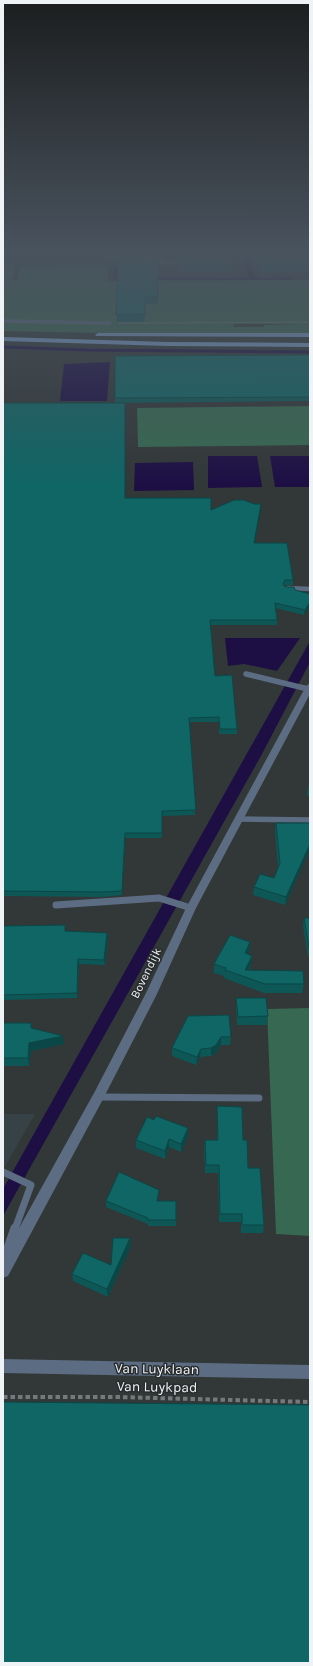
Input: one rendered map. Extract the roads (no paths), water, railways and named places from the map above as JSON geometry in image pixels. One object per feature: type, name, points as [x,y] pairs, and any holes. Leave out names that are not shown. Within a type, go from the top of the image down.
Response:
[{"type":"main road","points":[[3,334],[166,336],[310,335]]},
{"type":"main road","points":[[3,339],[168,344],[310,344]]},
{"type":"street","name":"Bovendijk","points":[[3,1271],[98,1097],[150,996],[187,907],[238,819],[307,688]]},
{"type":"street","name":"Van Luyklaan","points":[[3,1366],[310,1372]]},
{"type":"lane","points":[[286,588],[310,589]]},
{"type":"lane","points":[[246,674],[307,688]]},
{"type":"lane","points":[[238,819],[310,820]]},
{"type":"lane","points":[[56,905],[159,898],[187,907]]},
{"type":"lane","points":[[98,1097],[259,1098]]},
{"type":"lane","points":[[3,1262],[32,1185],[5,1173]]},
{"type":"waterway","points":[[3,347],[88,350],[310,352]]}]
